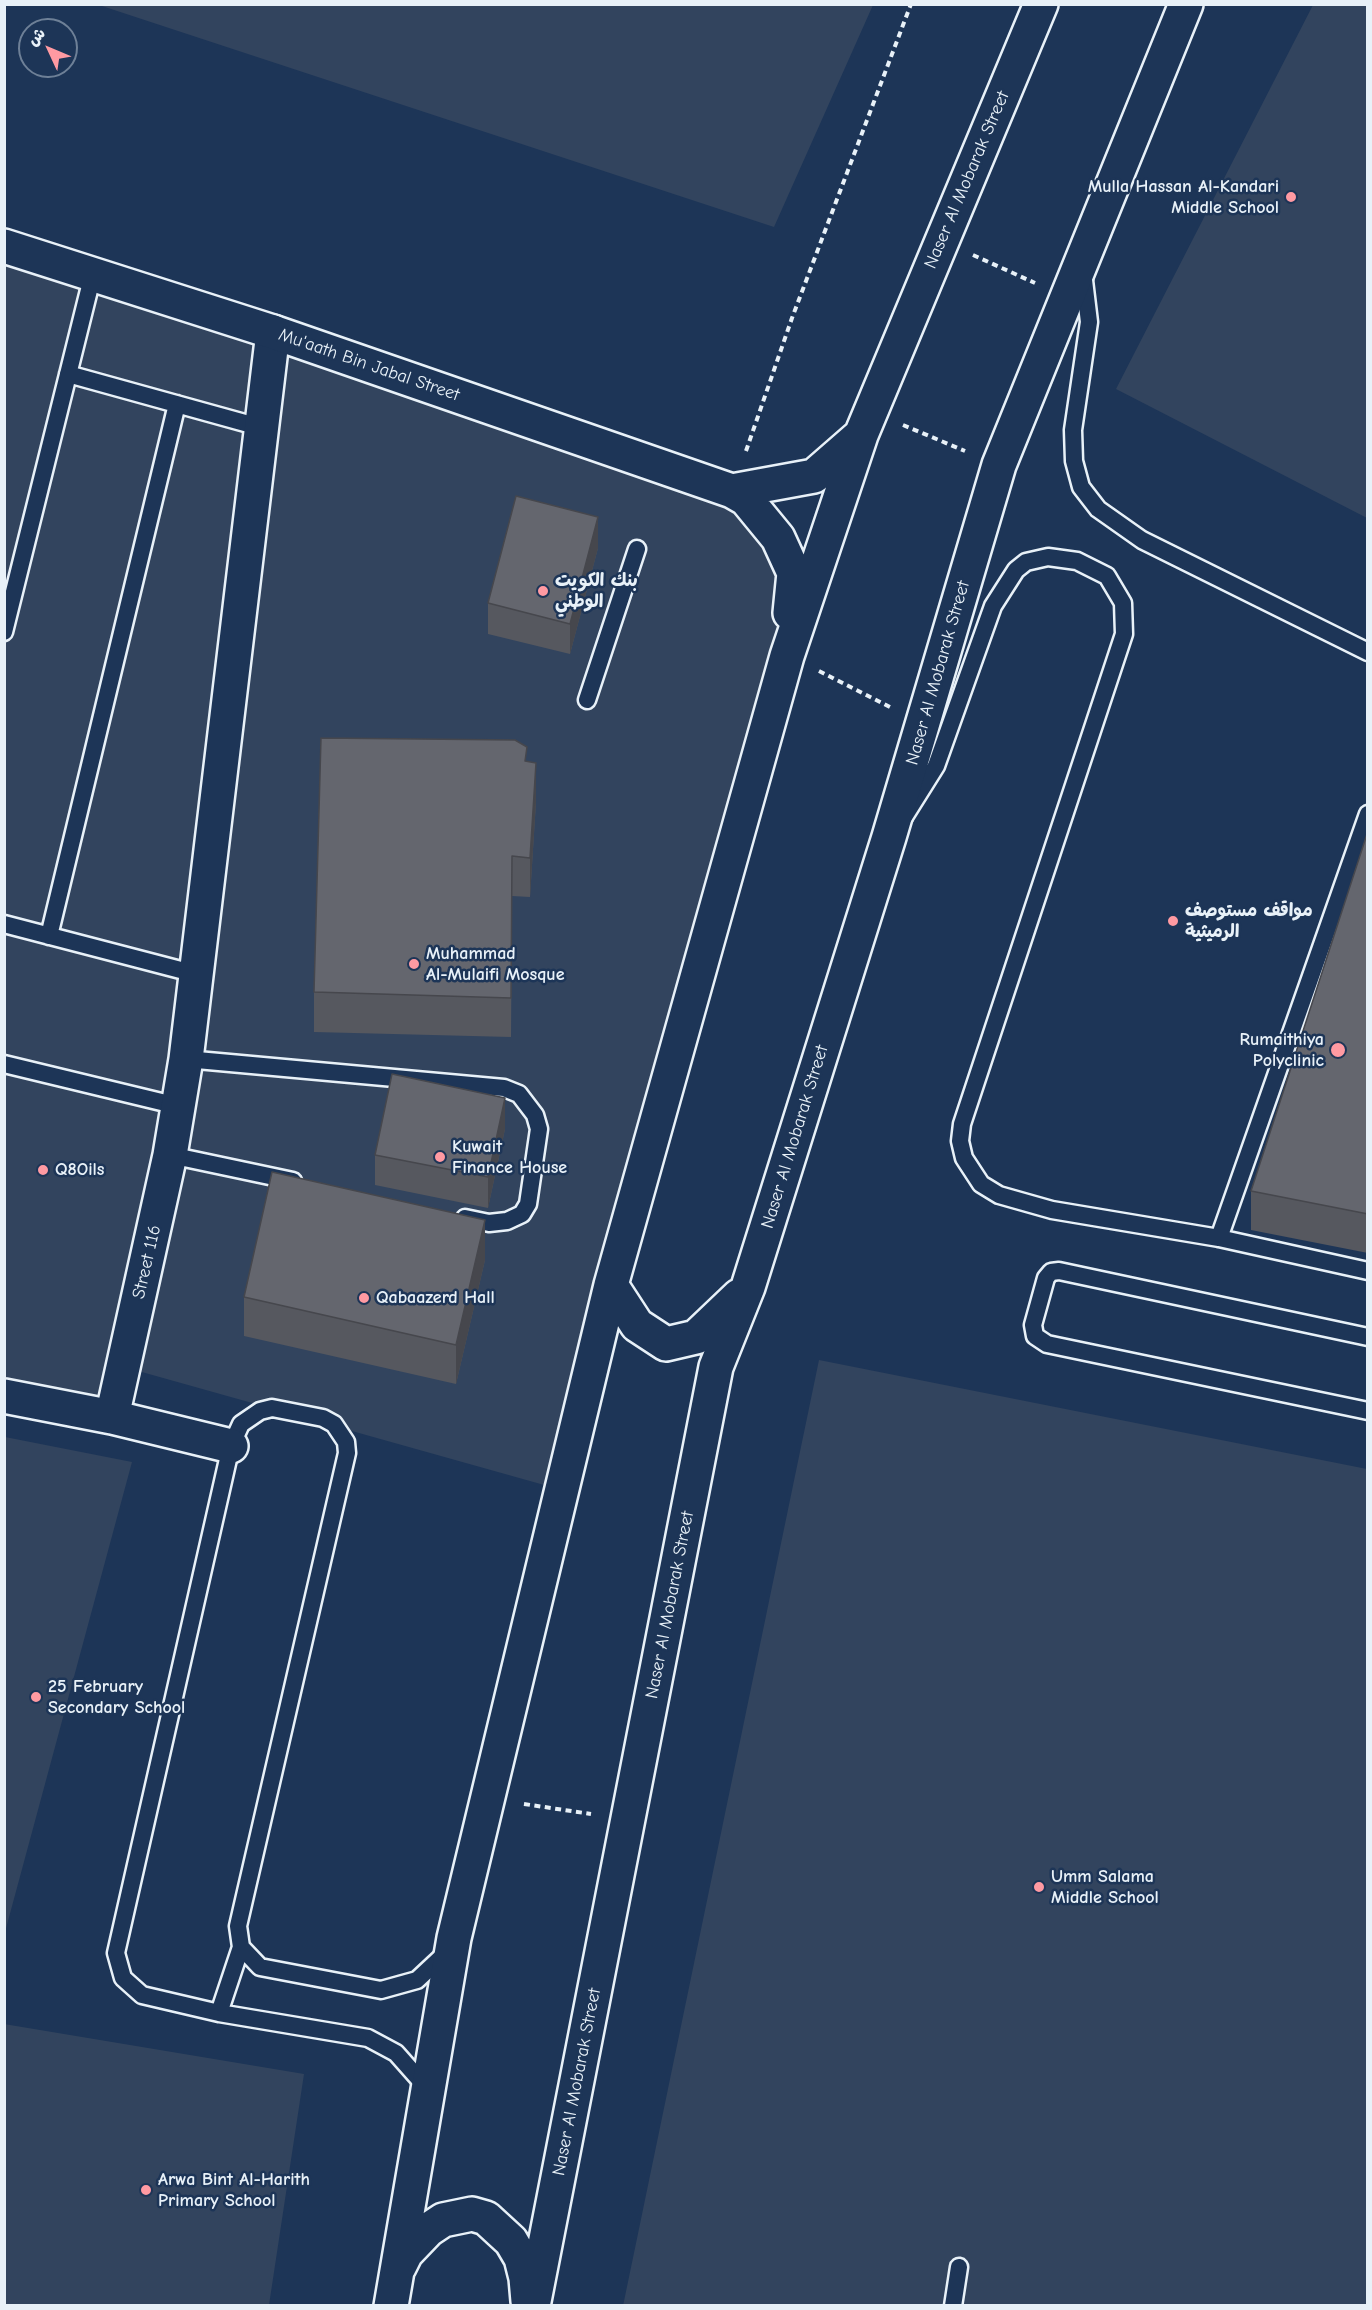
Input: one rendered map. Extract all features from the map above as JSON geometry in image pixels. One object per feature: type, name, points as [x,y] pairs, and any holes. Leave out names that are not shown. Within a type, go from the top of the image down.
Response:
[{"type":"street","name":"Naser Al Mobarak Street","points":[[391,2306],[454,1938],[611,1285],[787,656],[866,424],[1041,4]]},
{"type":"street","name":"Naser Al Mobarak Street","points":[[531,2306],[716,1367],[748,1287],[889,837],[999,465],[1083,264],[1186,4]]},
{"type":"street","name":"Mu'aath Bin Jabal Street","points":[[4,246],[273,332],[732,491],[746,499],[778,538],[794,573],[787,656]]},
{"type":"street","name":"Street 116","points":[[112,1417],[170,1155],[186,1059],[273,332]]},
{"type":"street","name":"Mu'aath Bin Jabal Street","points":[[732,491],[814,476],[866,424]]},
{"type":"street","points":[[611,1285],[637,1325],[666,1344],[696,1337],[748,1287]]},
{"type":"street","points":[[4,1396],[112,1417],[231,1446]]},
{"type":"street","points":[[396,2270],[406,2253],[428,2230],[443,2220],[472,2214],[486,2218],[511,2241],[521,2258],[531,2306]]},
{"type":"lane","points":[[1083,264],[1089,322],[1073,430],[1074,461],[1082,487],[1098,509],[1142,540],[1368,652]]},
{"type":"lane","points":[[4,632],[93,274]]},
{"type":"lane","points":[[68,374],[262,428]]},
{"type":"lane","points":[[49,936],[177,405]]},
{"type":"lane","points":[[587,700],[637,549]]},
{"type":"lane","points":[[889,837],[917,800],[936,766],[993,606],[1016,570],[1026,562],[1048,557],[1077,561],[1107,576],[1123,603],[1124,634],[962,1124],[960,1141],[964,1158],[971,1172],[981,1184],[999,1195],[1052,1210],[1099,1220],[1219,1238],[1368,1271]]},
{"type":"lane","points":[[1219,1238],[1368,814]]},
{"type":"lane","points":[[4,924],[196,974]]},
{"type":"lane","points":[[186,1059],[504,1088],[519,1094],[535,1115],[539,1129],[528,1204],[522,1214],[507,1221],[489,1223],[454,1216]]},
{"type":"lane","points":[[4,1064],[178,1106]]},
{"type":"lane","points":[[170,1155],[314,1186]]},
{"type":"lane","points":[[1368,1337],[1059,1271],[1051,1272],[1046,1278],[1033,1325],[1035,1336],[1047,1344],[1368,1411]]},
{"type":"lane","points":[[219,2013],[241,1947],[238,1926],[347,1453],[346,1442],[334,1424],[323,1418],[272,1408],[260,1411],[241,1424],[231,1446],[116,1953],[123,1978],[142,1995],[219,2013],[368,2038],[396,2052],[427,2088]]},
{"type":"lane","points":[[241,1947],[260,1967],[381,1990],[417,1980],[445,1955],[454,1938]]},
{"type":"lane","points":[[953,2306],[959,2267]]},
{"type":"path","points":[[732,491],[792,318],[911,4]]},
{"type":"path","points":[[942,242],[1069,298]]},
{"type":"path","points":[[866,424],[999,465]]},
{"type":"path","points":[[787,656],[923,723]]},
{"type":"path","points":[[488,1798],[628,1820]]},
{"type":"shaded area","points":[[99,5],[873,5],[774,227]]},
{"type":"shaded area","name":"Mulla Hassan Al-Kandari Middle School","points":[[1313,5],[1367,5],[1367,518],[1116,389]]},
{"type":"shaded area","points":[[4,248],[732,491],[763,520],[791,601],[562,1490],[124,1367],[112,1417],[5,1396]]},
{"type":"shaded area","name":"Umm Salama Middle School","points":[[819,1360],[1367,1469],[1367,2305],[623,2306]]},
{"type":"shaded area","name":"25 February Secondary School","points":[[4,1437],[132,1462],[5,1932]]},
{"type":"shaded area","name":"Arwa Bint Al-Harith Primary School","points":[[4,2024],[304,2074],[269,2305],[5,2305]]},
{"type":"building","name":"بنك الكويت الوطني","points":[[516,496],[598,517],[570,624],[488,603]]},
{"type":"building","name":"Muhammad Al-Mulaifi Mosque","points":[[321,738],[515,740],[527,747],[525,761],[536,763],[530,858],[512,856],[511,998],[314,992]]},
{"type":"building","name":"Rumaithiya Polyclinic","points":[[1368,831],[1368,1214],[1251,1191]]},
{"type":"building","points":[[392,1074],[505,1098],[488,1177],[375,1155]]},
{"type":"building","name":"Qabaazerd Hall","points":[[272,1172],[485,1220],[456,1345],[244,1297]]},
{"type":"place","name":"Mulla Hassan Al-Kandari Middle School","points":[[1291,197]]},
{"type":"place","name":"بنك الكويت الوطني","points":[[543,591]]},
{"type":"place","name":"مواقف مستوصف الرميثية","points":[[1173,921]]},
{"type":"place","name":"Muhammad Al-Mulaifi Mosque","points":[[414,964]]},
{"type":"place","name":"Rumaithiya Polyclinic","points":[[1338,1050]]},
{"type":"place","name":"Kuwait Finance House","points":[[440,1157]]},
{"type":"place","name":"Q8Oils","points":[[43,1170]]},
{"type":"place","name":"Qabaazerd Hall","points":[[364,1298]]},
{"type":"place","name":"25 February Secondary School","points":[[36,1697]]},
{"type":"place","name":"Umm Salama Middle School","points":[[1039,1887]]},
{"type":"place","name":"Arwa Bint Al-Harith Primary School","points":[[146,2190]]}]
